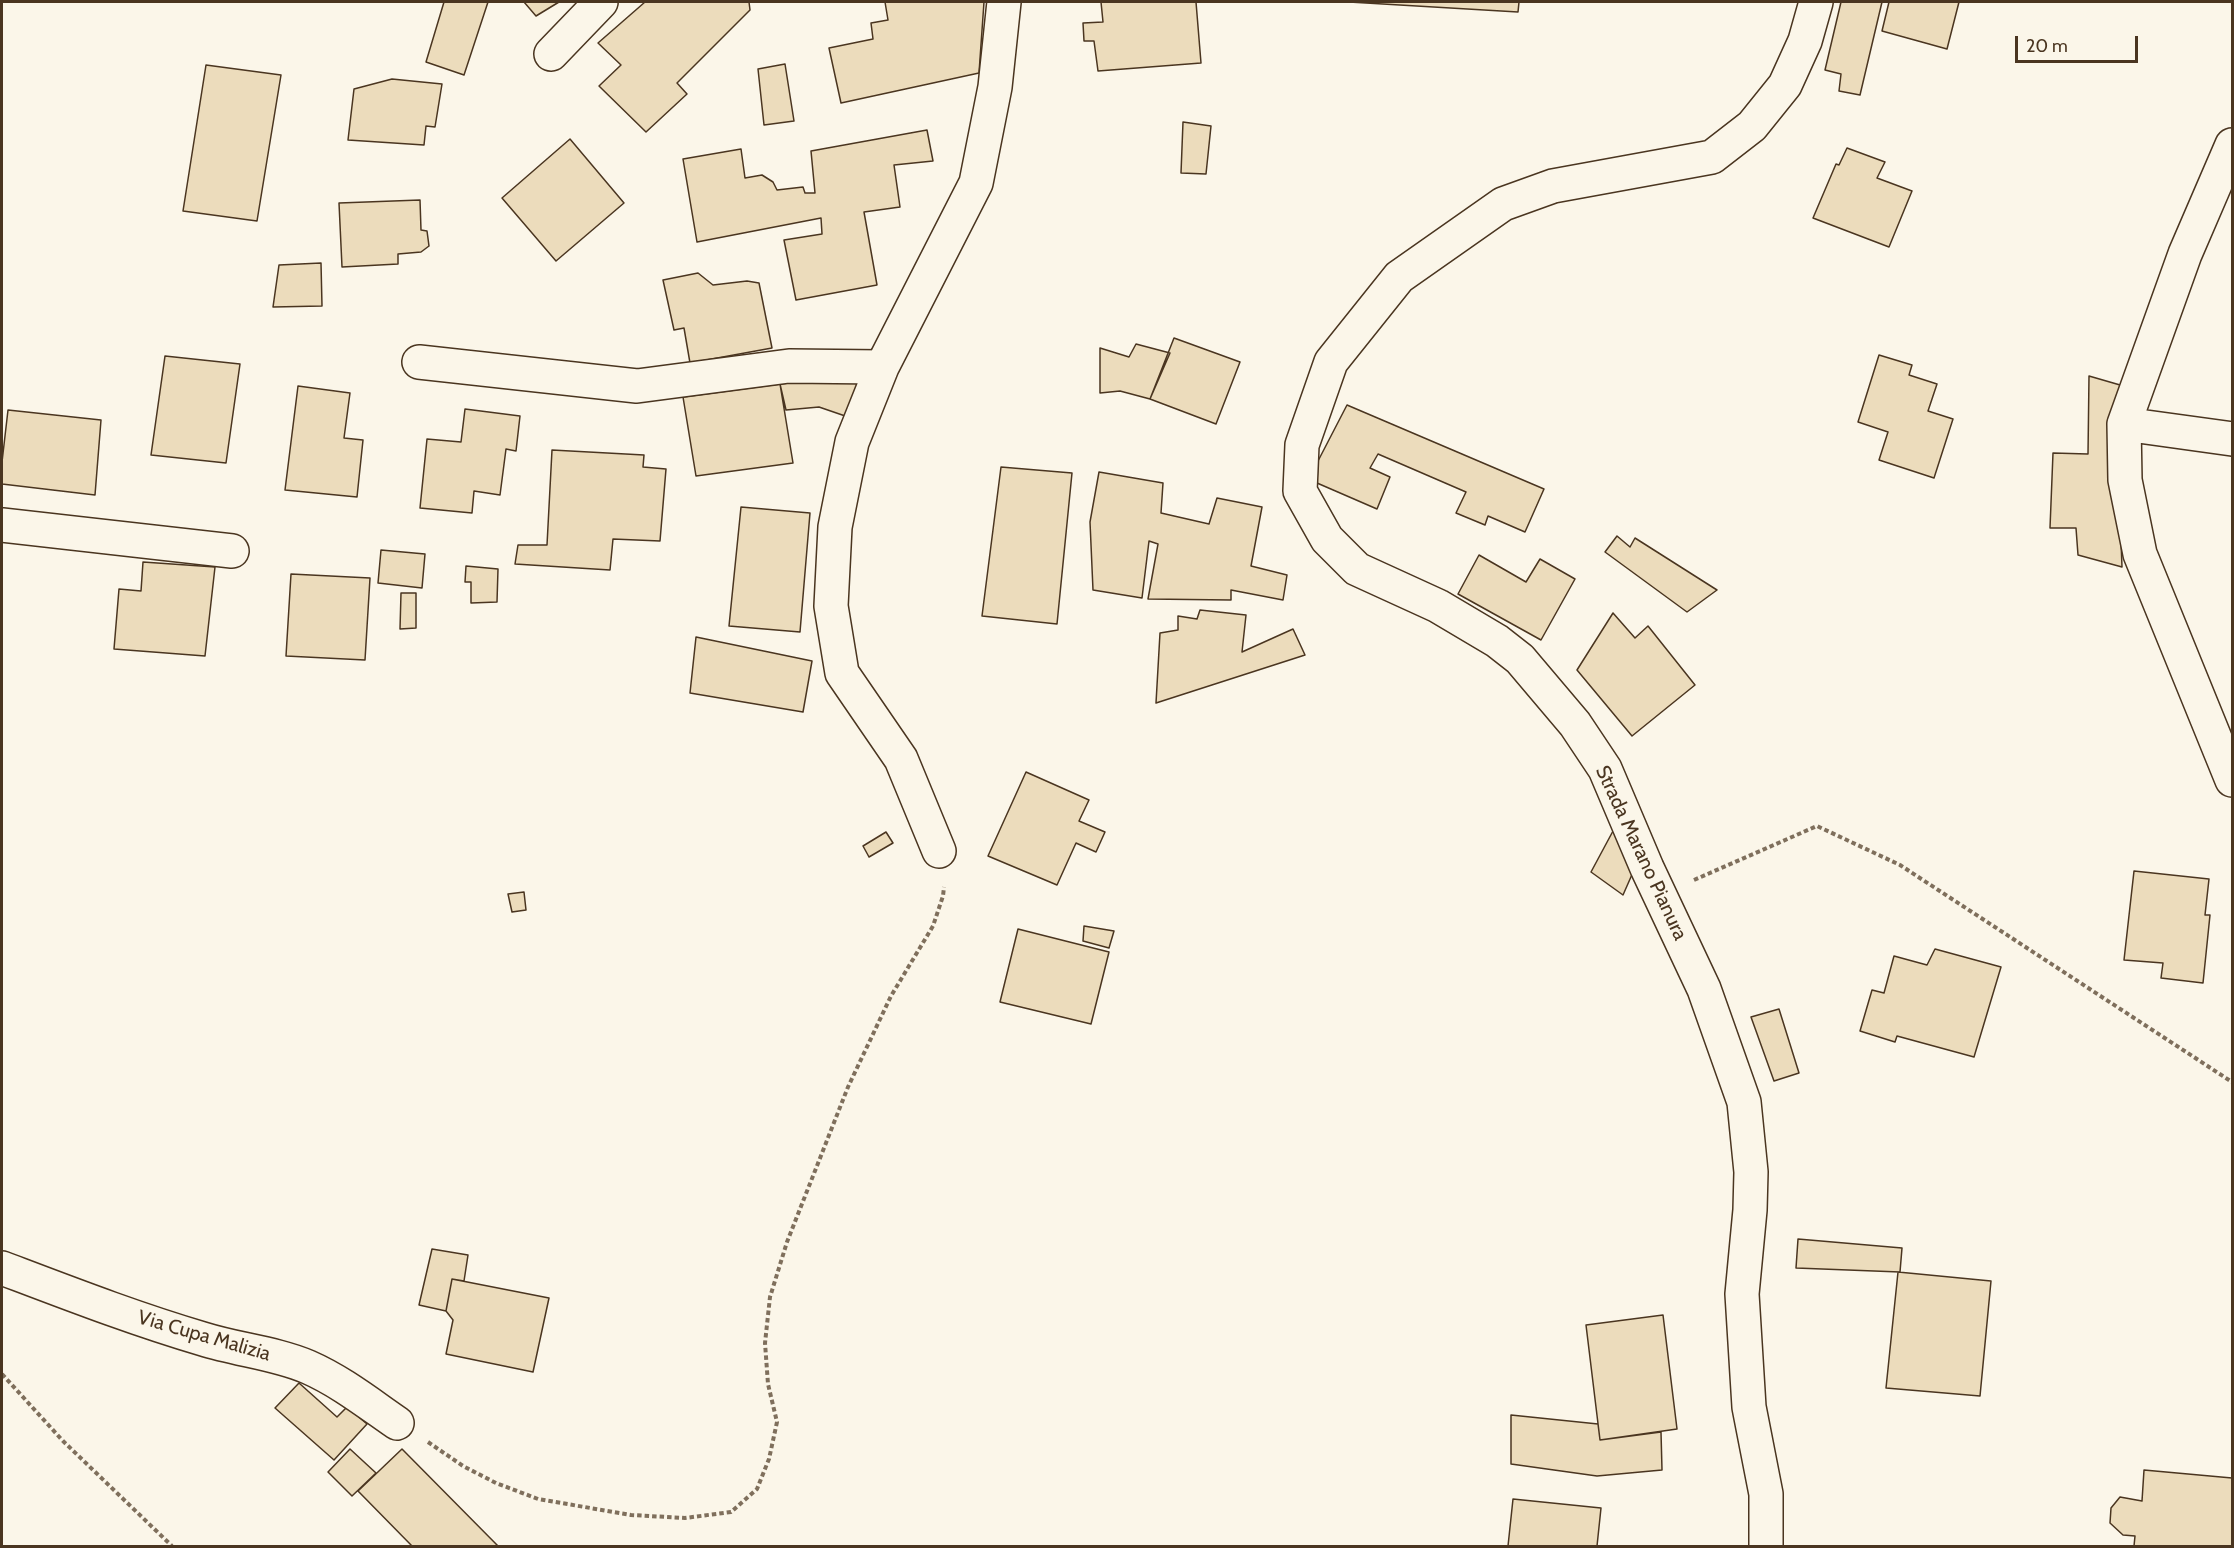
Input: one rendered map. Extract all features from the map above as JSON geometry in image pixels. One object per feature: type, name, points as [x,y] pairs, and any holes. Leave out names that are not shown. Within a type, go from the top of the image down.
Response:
[{"type":"street","points":[[551,54],[601,2]]},
{"type":"street","points":[[939,851],[901,759],[842,673],[831,606],[835,527],[852,442],[882,367],[976,183],[995,87],[1004,2]]},
{"type":"street","name":"Strada Marano Pianura","points":[[1766,1546],[1766,1494],[1749,1407],[1742,1294],[1751,1172],[1744,1102],[1704,989],[1605,769],[1575,724],[1520,660],[1497,640],[1438,606],[1357,569],[1327,539],[1300,491],[1302,445],[1331,362],[1400,277],[1503,204],[1553,186],[1712,157],[1752,126],[1785,86],[1805,41],[1816,2]]},
{"type":"street","points":[[2232,145],[2185,255],[2124,424],[2125,480],[2140,554],[2232,780]]},
{"type":"street","points":[[419,362],[637,386],[789,366],[882,367]]},
{"type":"street","points":[[2124,424],[2232,439]]},
{"type":"street","points":[[2,525],[232,551]]},
{"type":"street","name":"Via Cupa Malizia","points":[[2,1268],[82,1299],[204,1340],[273,1356],[307,1367],[332,1379],[397,1423]]},
{"type":"path","points":[[1660,895],[1816,826],[1900,865],[2232,1082]]},
{"type":"path","points":[[397,1423],[463,1466],[496,1483],[538,1499],[579,1507],[631,1515],[685,1518],[731,1512],[757,1489],[769,1459],[777,1422],[768,1384],[765,1343],[771,1297],[787,1242],[848,1087],[891,996],[933,926],[943,896],[944,872],[939,851]]},
{"type":"path","points":[[2,1374],[63,1442],[172,1546]]},
{"type":"building","points":[[444,2],[488,2],[464,75],[426,62]]},
{"type":"building","points":[[524,2],[559,2],[536,16]]},
{"type":"building","points":[[645,2],[749,2],[750,10],[677,83],[687,94],[646,132],[599,86],[621,65],[598,43]]},
{"type":"building","points":[[885,2],[984,2],[979,73],[841,103],[829,48],[873,39],[871,23],[888,20]]},
{"type":"building","points":[[1101,2],[1196,2],[1201,63],[1098,71],[1094,41],[1084,41],[1083,23],[1103,22]]},
{"type":"building","points":[[1349,2],[1519,2],[1518,12]]},
{"type":"building","points":[[1841,2],[1882,2],[1860,95],[1839,91],[1841,74],[1825,70]]},
{"type":"building","points":[[1889,2],[1959,2],[1947,49],[1882,31]]},
{"type":"building","points":[[785,64],[794,121],[764,125],[758,69]]},
{"type":"building","points":[[206,65],[281,75],[257,221],[183,211]]},
{"type":"building","points":[[392,79],[442,84],[435,127],[426,126],[424,145],[348,140],[354,89]]},
{"type":"building","points":[[1183,122],[1211,126],[1206,174],[1181,173]]},
{"type":"building","points":[[927,130],[933,161],[894,165],[900,207],[864,212],[877,285],[796,300],[784,240],[822,234],[821,218],[697,242],[683,159],[741,149],[745,178],[762,175],[773,182],[777,190],[803,187],[805,193],[815,193],[811,151]]},
{"type":"building","points":[[570,139],[624,203],[556,261],[502,198]]},
{"type":"building","points":[[1847,148],[1885,162],[1877,178],[1912,191],[1889,247],[1813,218],[1836,164],[1839,165]]},
{"type":"building","points":[[420,200],[421,230],[427,231],[429,246],[421,252],[398,254],[398,264],[342,267],[339,203]]},
{"type":"building","points":[[321,263],[322,306],[273,307],[279,265]]},
{"type":"building","points":[[698,273],[713,285],[747,281],[759,283],[772,348],[690,363],[684,328],[674,330],[663,280]]},
{"type":"building","points":[[1174,338],[1240,362],[1216,424],[1150,399]]},
{"type":"building","points":[[1136,344],[1170,353],[1150,399],[1120,391],[1100,393],[1100,348],[1129,357]]},
{"type":"building","points":[[1879,355],[1912,365],[1909,375],[1937,384],[1928,411],[1953,419],[1934,478],[1879,460],[1888,432],[1858,422]]},
{"type":"building","points":[[165,356],[240,364],[226,463],[151,455]]},
{"type":"building","points":[[858,375],[862,382],[851,418],[819,407],[786,410],[780,384]]},
{"type":"building","points":[[2089,376],[2127,387],[2117,435],[2122,567],[2078,555],[2076,528],[2050,528],[2053,453],[2088,454]]},
{"type":"building","points":[[780,384],[793,463],[696,476],[683,397]]},
{"type":"building","points":[[298,386],[350,393],[344,438],[363,440],[357,497],[285,490]]},
{"type":"building","points":[[1347,405],[1544,489],[1525,532],[1488,516],[1485,525],[1456,513],[1466,492],[1378,454],[1370,468],[1390,477],[1377,509],[1317,483],[1318,461]]},
{"type":"building","points":[[465,409],[520,416],[516,451],[506,449],[500,495],[474,491],[472,513],[420,508],[427,439],[461,442]]},
{"type":"building","points":[[8,410],[101,420],[95,495],[2,484]]},
{"type":"building","points":[[552,450],[644,455],[643,467],[666,469],[660,541],[613,539],[610,570],[515,564],[518,545],[547,545]]},
{"type":"building","points":[[1001,467],[1072,473],[1057,624],[982,616]]},
{"type":"building","points":[[1099,472],[1163,483],[1161,513],[1209,524],[1217,498],[1262,507],[1251,566],[1287,575],[1283,600],[1231,590],[1231,600],[1148,599],[1158,544],[1149,541],[1142,598],[1093,590],[1090,522]]},
{"type":"building","points":[[741,507],[810,513],[800,632],[729,626]]},
{"type":"building","points":[[1617,536],[1630,547],[1635,538],[1717,590],[1687,612],[1605,552]]},
{"type":"building","points":[[381,550],[425,554],[422,588],[378,583]]},
{"type":"building","points":[[1479,555],[1526,582],[1540,559],[1575,579],[1541,640],[1458,594]]},
{"type":"building","points":[[143,562],[215,567],[205,656],[114,649],[119,589],[141,591]]},
{"type":"building","points":[[466,566],[498,569],[497,602],[471,603],[471,582],[465,582]]},
{"type":"building","points":[[291,574],[370,578],[365,660],[286,656]]},
{"type":"building","points":[[401,593],[416,593],[416,628],[400,629]]},
{"type":"building","points":[[1200,610],[1246,615],[1242,652],[1293,629],[1305,655],[1156,703],[1160,633],[1178,630],[1178,616],[1197,619]]},
{"type":"building","points":[[1613,613],[1635,638],[1648,626],[1695,685],[1632,736],[1577,670]]},
{"type":"building","points":[[696,637],[812,661],[803,712],[690,693]]},
{"type":"building","points":[[1026,772],[1089,800],[1079,821],[1105,832],[1096,852],[1076,843],[1057,885],[988,856]]},
{"type":"building","points":[[1613,831],[1634,870],[1623,895],[1591,872]]},
{"type":"building","points":[[886,832],[893,843],[869,857],[863,846]]},
{"type":"building","points":[[2134,871],[2209,879],[2205,915],[2210,915],[2203,983],[2161,978],[2163,963],[2124,960]]},
{"type":"building","points":[[524,892],[526,910],[512,912],[508,894]]},
{"type":"building","points":[[1084,926],[1114,931],[1109,948],[1083,941]]},
{"type":"building","points":[[1018,929],[1109,952],[1091,1024],[1000,1002]]},
{"type":"building","points":[[1935,949],[2001,967],[1974,1057],[1897,1036],[1895,1042],[1860,1031],[1872,990],[1884,993],[1894,956],[1927,965]]},
{"type":"building","points":[[1779,1009],[1799,1073],[1774,1081],[1751,1017]]},
{"type":"building","points":[[1798,1239],[1902,1248],[1900,1272],[1796,1268]]},
{"type":"building","points":[[432,1249],[468,1255],[464,1281],[452,1279],[446,1311],[419,1305]]},
{"type":"building","points":[[1898,1272],[1991,1281],[1980,1396],[1886,1388]]},
{"type":"building","points":[[452,1279],[549,1298],[533,1372],[446,1354],[453,1320],[446,1311]]},
{"type":"building","points":[[1663,1315],[1677,1429],[1600,1440],[1586,1325]]},
{"type":"building","points":[[299,1383],[337,1417],[347,1407],[367,1424],[334,1460],[275,1408]]},
{"type":"building","points":[[1511,1415],[1598,1424],[1600,1440],[1661,1432],[1662,1470],[1597,1476],[1511,1464]]},
{"type":"building","points":[[350,1449],[376,1473],[352,1496],[328,1472]]},
{"type":"building","points":[[402,1449],[498,1546],[412,1546],[358,1491]]},
{"type":"building","points":[[2144,1470],[2232,1478],[2232,1546],[2134,1546],[2135,1536],[2123,1535],[2110,1523],[2111,1508],[2120,1497],[2142,1501]]},
{"type":"building","points":[[1513,1499],[1601,1508],[1597,1546],[1508,1546]]}]
